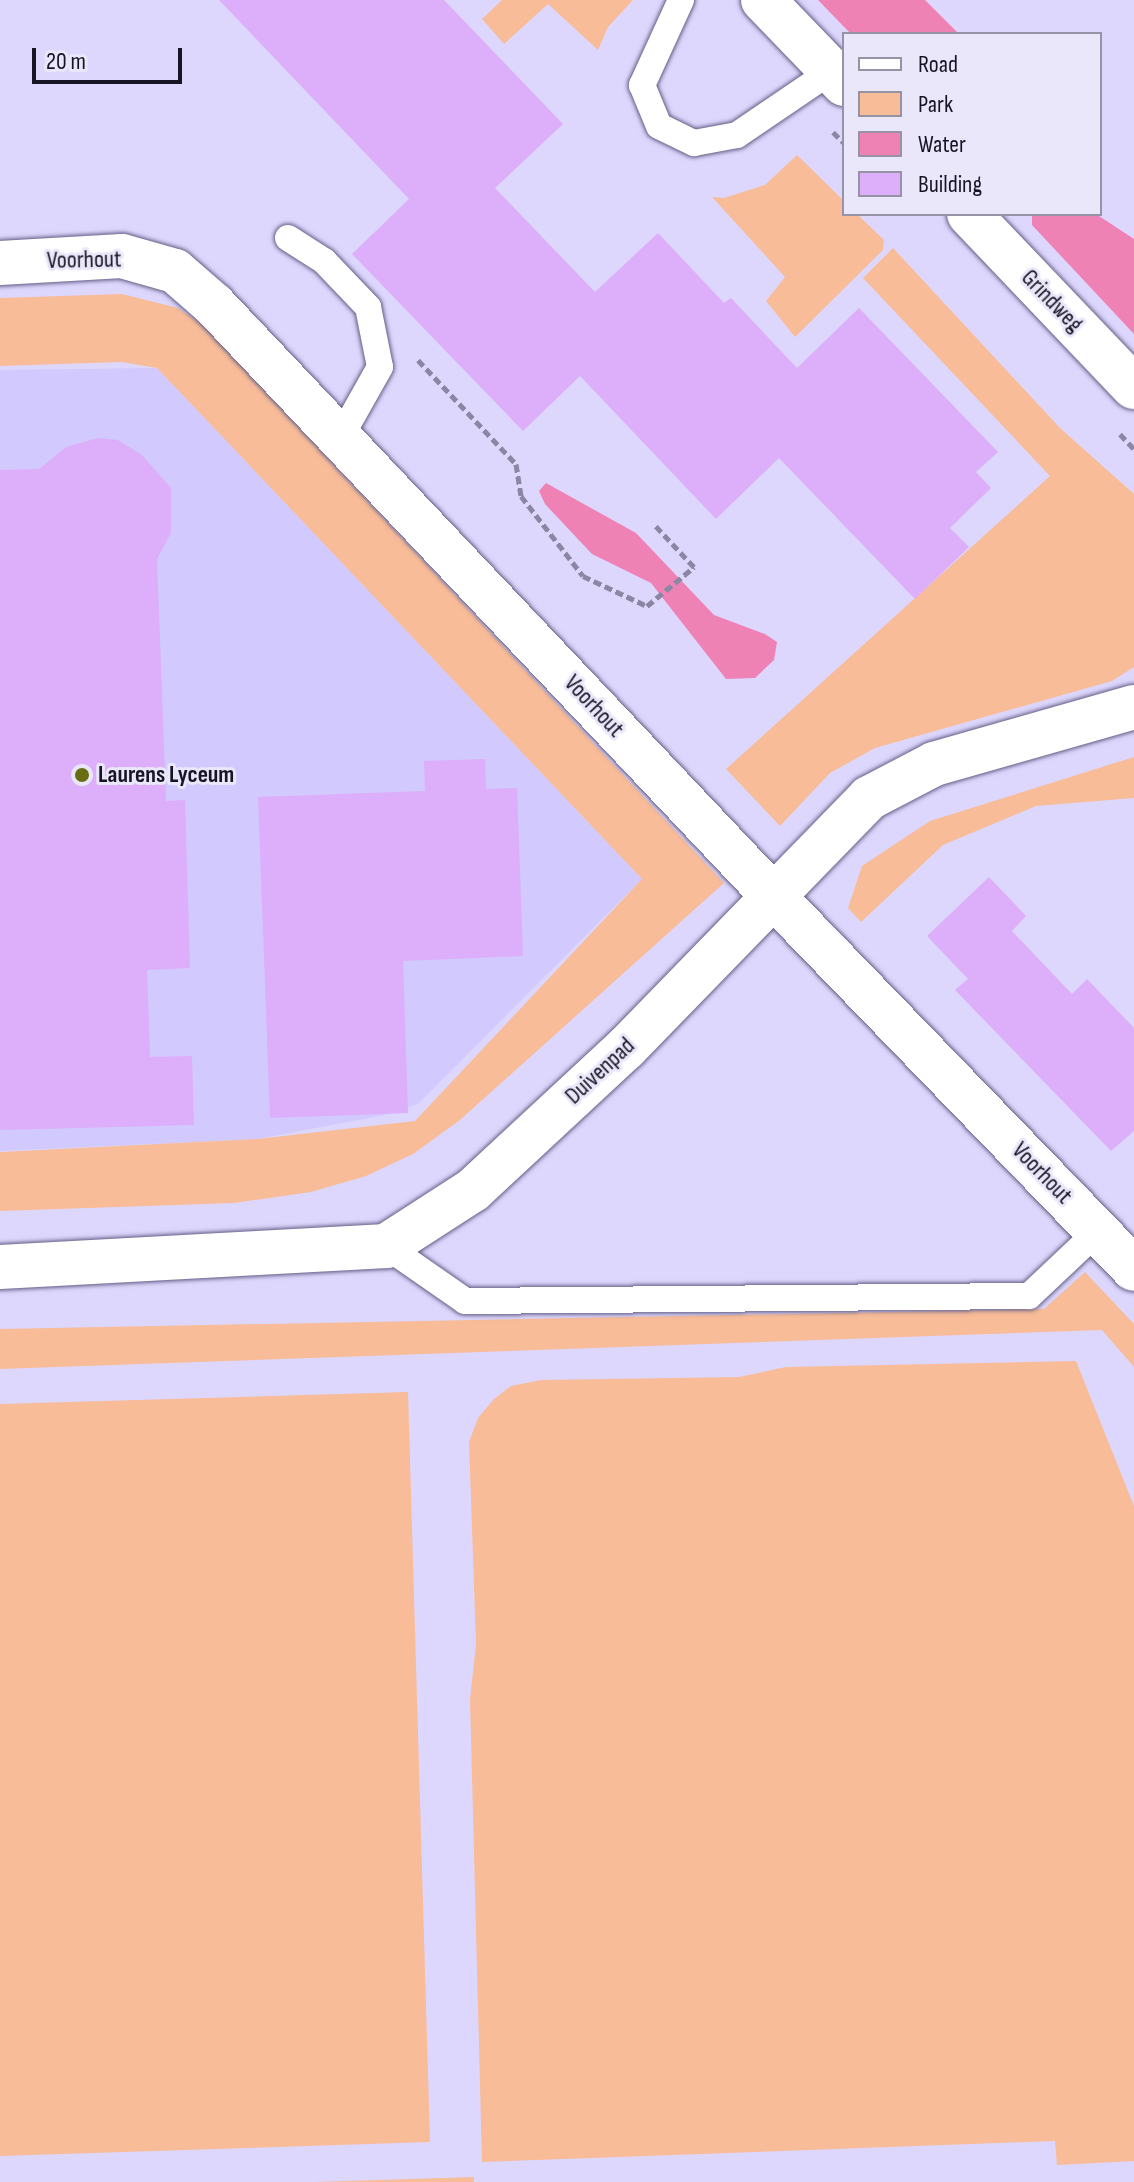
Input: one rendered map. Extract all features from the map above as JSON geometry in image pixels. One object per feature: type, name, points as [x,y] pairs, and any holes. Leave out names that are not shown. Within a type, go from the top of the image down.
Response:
[{"type":"street","points":[[763,0],[837,77]]},
{"type":"street","name":"Grindweg","points":[[971,216],[1134,387]]},
{"type":"street","name":"Voorhout","points":[[0,263],[122,256],[175,271],[214,305],[775,898],[1120,1244]]},
{"type":"street","name":"Duivenpad","points":[[0,1267],[386,1246],[473,1190],[626,1048],[869,798],[934,764],[1134,707]]},
{"type":"lane","points":[[681,0],[642,85],[659,126],[682,138],[694,143],[737,135],[837,77]]},
{"type":"lane","points":[[288,238],[324,261],[368,307],[380,367],[340,438]]},
{"type":"lane","points":[[386,1246],[465,1301],[730,1302],[1029,1296],[1120,1244]]},
{"type":"path","points":[[368,307],[516,464],[521,496],[583,576],[647,606],[694,567],[653,523]]},
{"type":"shaded area","points":[[157,368],[642,879],[418,1104],[380,1116],[257,1139],[0,1151],[0,370]]},
{"type":"green space","points":[[502,0],[633,0],[608,27],[598,50],[548,4],[504,44],[482,19]]},
{"type":"green space","points":[[797,155],[842,199],[842,216],[859,216],[884,240],[883,250],[795,337],[766,301],[785,277],[712,197],[724,198],[765,185]]},
{"type":"green space","points":[[893,248],[1060,428],[1134,494],[1134,667],[1112,681],[875,748],[830,773],[780,826],[726,769],[1050,476],[863,278]]},
{"type":"green space","points":[[122,294],[178,308],[203,325],[724,883],[460,1120],[413,1154],[366,1176],[311,1192],[234,1203],[0,1211],[0,1152],[257,1139],[415,1121],[642,879],[157,368],[121,362],[0,366],[0,298]]},
{"type":"green space","points":[[1134,757],[1134,798],[1036,806],[943,845],[861,922],[848,908],[862,866],[930,821]]},
{"type":"green space","points":[[1085,1272],[1134,1324],[1134,1367],[1102,1330],[0,1369],[0,1329],[1044,1309]]},
{"type":"green space","points":[[1076,1361],[1134,1506],[1134,2161],[1057,2165],[1055,2141],[482,2162],[470,1699],[476,1644],[469,1442],[478,1418],[494,1399],[511,1386],[541,1380],[739,1377],[786,1367]]},
{"type":"green space","points":[[408,1392],[430,2142],[0,2156],[0,1404]]},
{"type":"green space","points":[[474,2177],[474,2182],[315,2182]]},
{"type":"water","points":[[818,0],[925,0],[957,32],[849,32]]},
{"type":"water","points":[[1032,216],[1099,216],[1134,239],[1134,334],[1032,225]]},
{"type":"water","points":[[546,483],[636,533],[714,615],[765,634],[777,642],[774,660],[755,678],[726,679],[651,583],[592,554],[545,504],[539,491]]},
{"type":"building","points":[[219,0],[444,0],[563,124],[495,188],[595,292],[658,233],[724,303],[731,298],[797,368],[859,308],[998,452],[976,472],[991,488],[950,528],[969,547],[915,599],[779,458],[716,519],[580,376],[523,431],[352,254],[409,199]]},
{"type":"building","points":[[98,438],[118,440],[142,455],[171,488],[171,533],[157,559],[166,801],[185,800],[190,968],[147,970],[150,1057],[192,1056],[194,1125],[0,1130],[0,470],[39,469],[66,447]]},
{"type":"building","points":[[485,759],[486,789],[517,788],[523,956],[403,961],[408,1113],[270,1118],[258,797],[425,791],[424,761]]},
{"type":"building","points":[[989,877],[1026,916],[1012,931],[1072,994],[1087,979],[1134,1028],[1134,1131],[1111,1151],[955,990],[968,979],[927,936]]},
{"type":"place","name":"Laurens Lyceum","points":[[82,775]]}]
